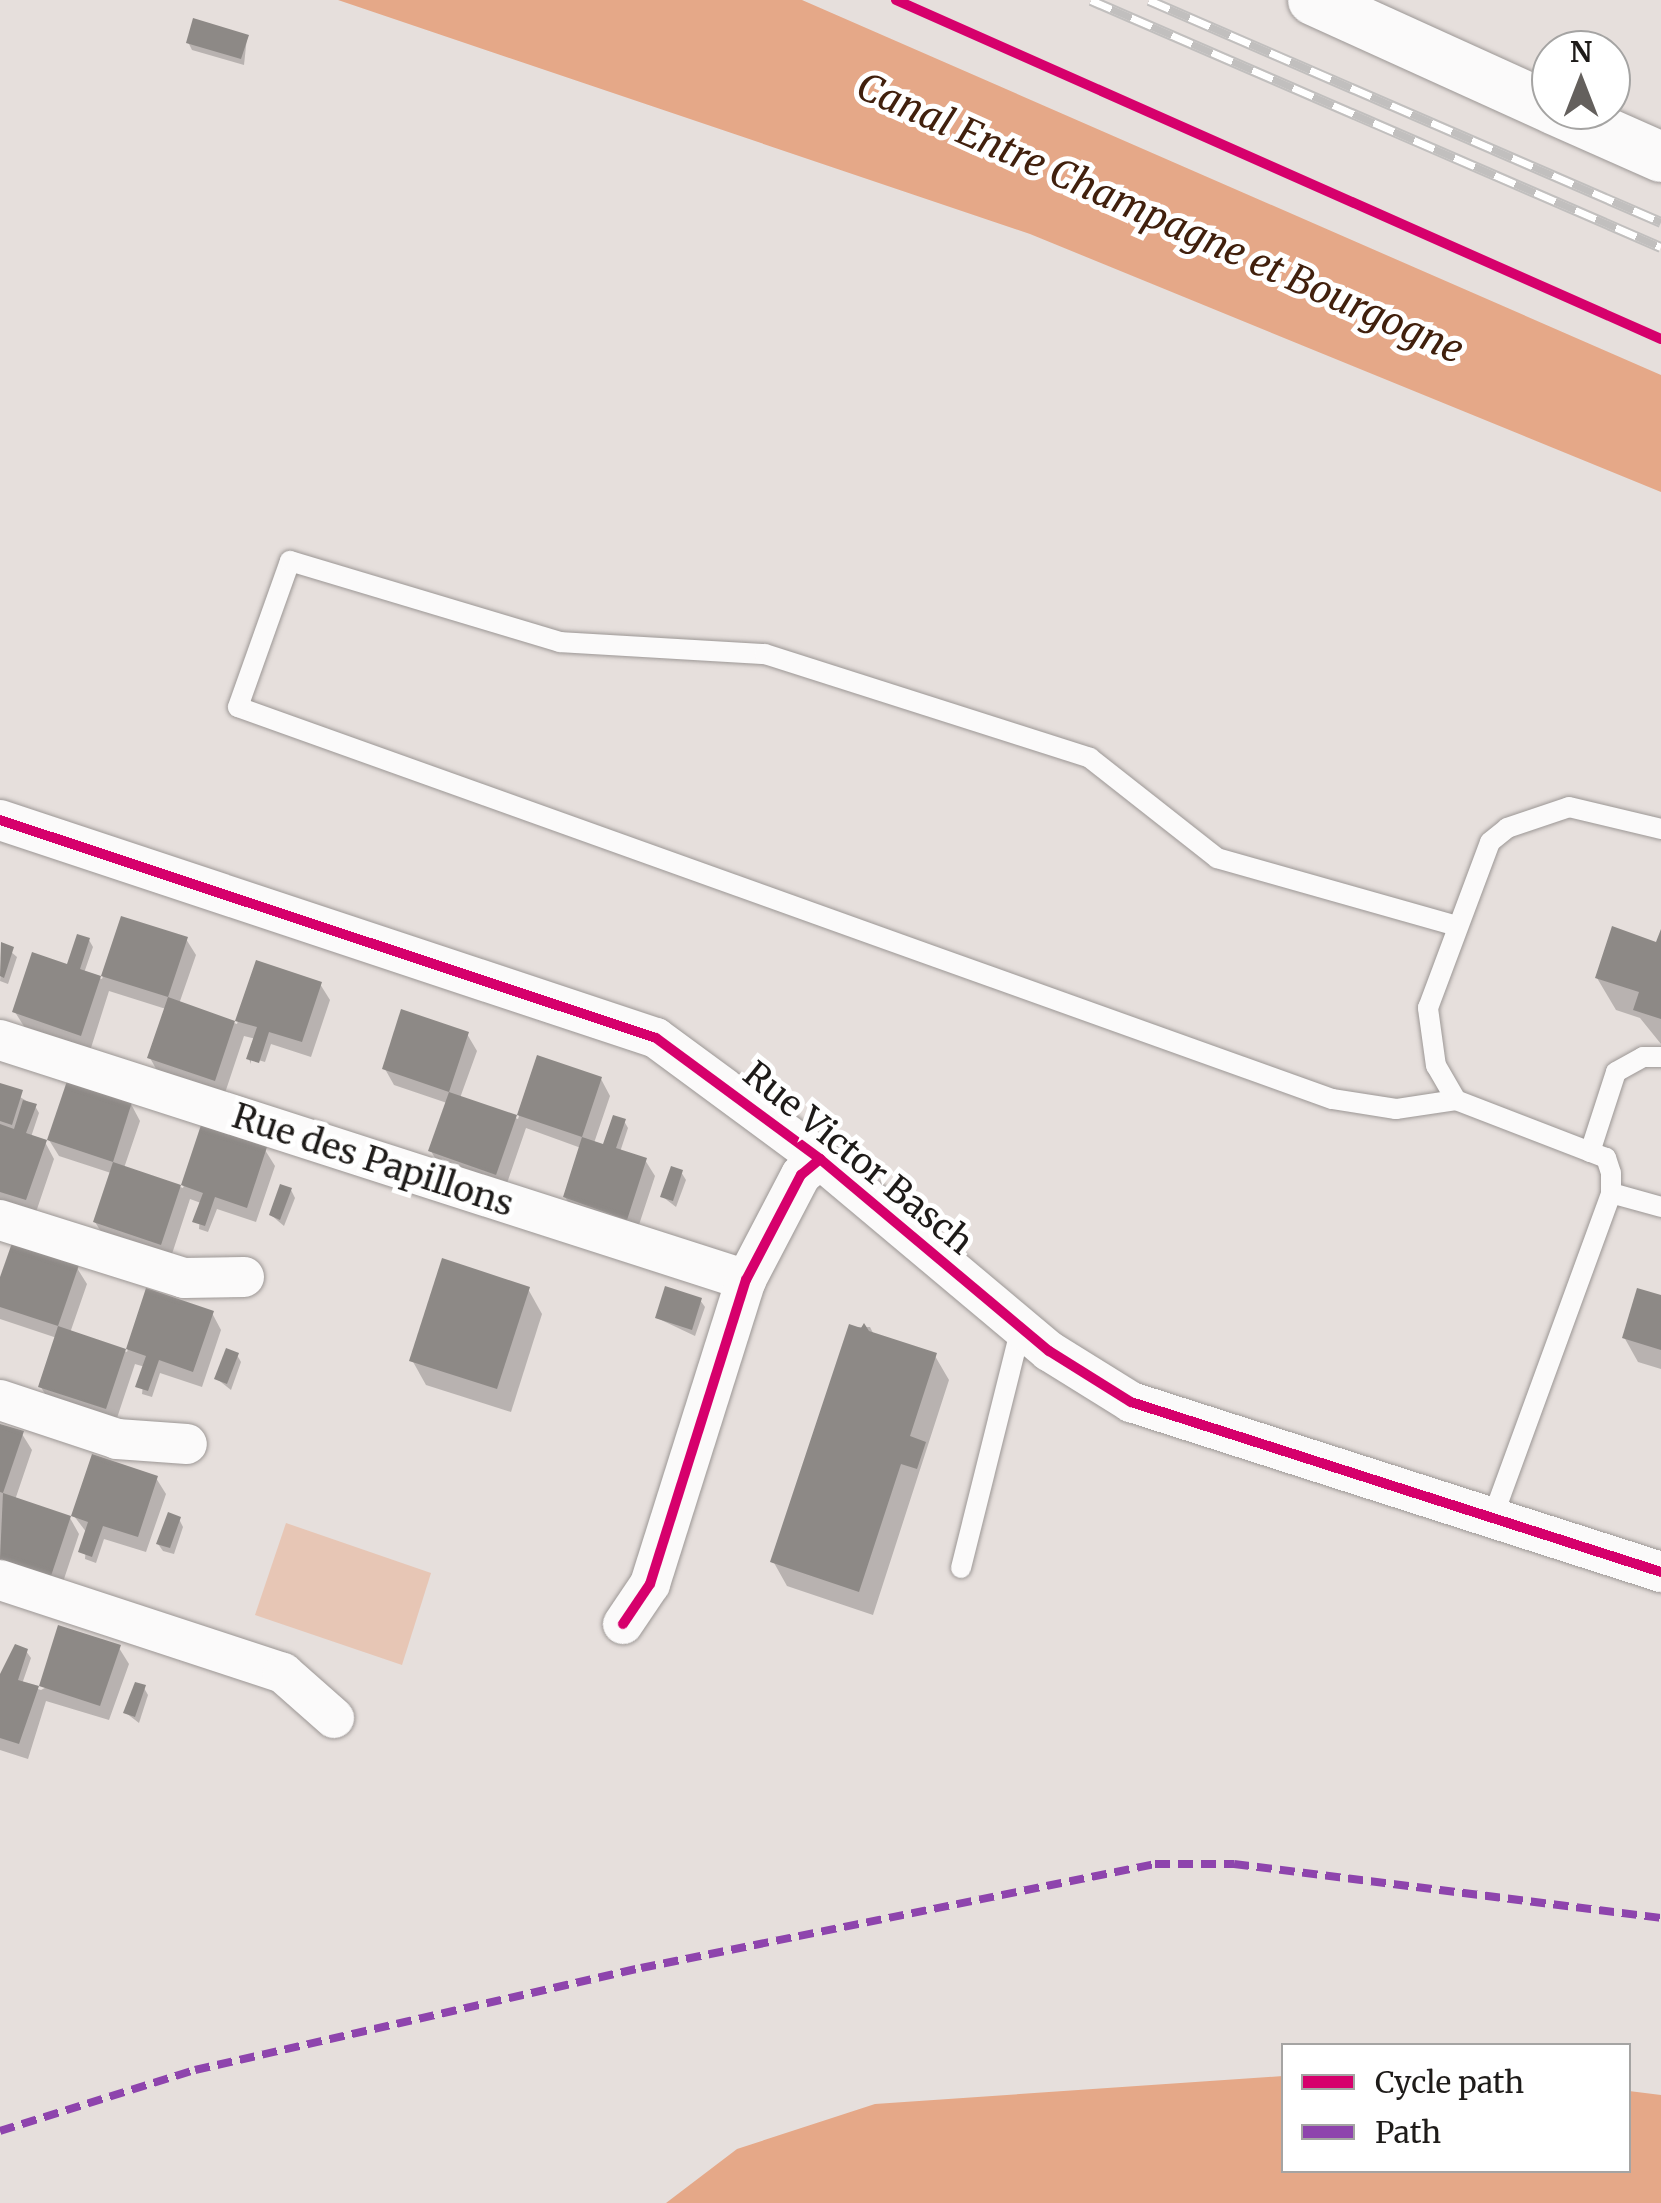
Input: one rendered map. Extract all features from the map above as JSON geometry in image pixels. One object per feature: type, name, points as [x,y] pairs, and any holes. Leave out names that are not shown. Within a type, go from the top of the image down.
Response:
[{"type":"street","points":[[1313,0],[1531,99]]},
{"type":"street","points":[[1599,130],[1661,158]]},
{"type":"street","name":"Rue Victor Basch","points":[[0,820],[603,1016],[696,1062],[820,1159],[1021,1328],[1131,1402],[1661,1572]]},
{"type":"street","name":"Rue des Papillons","points":[[0,1040],[746,1280]]},
{"type":"street","points":[[623,1624],[650,1584],[746,1280],[801,1175],[820,1159]]},
{"type":"street","points":[[0,1220],[184,1278],[244,1277]]},
{"type":"street","points":[[0,1400],[117,1439],[188,1444]]},
{"type":"street","points":[[0,1580],[283,1672],[334,1718]]},
{"type":"lane","points":[[1458,926],[1217,858],[1090,758],[764,654],[560,642],[290,562],[238,708],[1332,1099],[1396,1109],[1456,1100],[1606,1158],[1611,1192],[1492,1520]]},
{"type":"lane","points":[[1456,1100],[1436,1066],[1428,1008],[1490,842],[1507,828],[1569,807],[1661,829]]},
{"type":"lane","points":[[1590,1152],[1616,1072],[1643,1057],[1661,1057]]},
{"type":"lane","points":[[1611,1192],[1661,1207]]},
{"type":"lane","points":[[962,1568],[1021,1328]]},
{"type":"shaded area","points":[[286,1523],[431,1573],[402,1665],[255,1615]]},
{"type":"water","name":"Canal Entre Champagne et Bourgogne","points":[[338,0],[802,0],[1661,375],[1661,492],[1030,234]]},
{"type":"water","points":[[1281,2076],[1281,2173],[1631,2173],[1631,2091],[1661,2095],[1661,2203],[666,2203],[737,2149],[875,2104]]},
{"type":"building","points":[[193,18],[249,35],[241,59],[186,43]]},
{"type":"building","points":[[121,916],[188,937],[168,997],[101,976]]},
{"type":"building","points":[[1612,926],[1656,942],[1661,929],[1661,1019],[1633,1010],[1639,992],[1595,978]]},
{"type":"building","points":[[77,934],[90,938],[80,969],[101,976],[81,1036],[12,1012],[32,952],[67,964]]},
{"type":"building","points":[[1,942],[14,947],[4,978],[0,976]]},
{"type":"building","points":[[256,960],[322,982],[302,1042],[269,1032],[259,1063],[246,1059],[257,1027],[235,1021]]},
{"type":"building","points":[[168,997],[235,1021],[215,1081],[147,1058]]},
{"type":"building","points":[[401,1009],[469,1032],[449,1092],[382,1069]]},
{"type":"building","points":[[537,1055],[602,1077],[582,1137],[517,1115]]},
{"type":"building","points":[[67,1081],[132,1102],[113,1162],[47,1140]]},
{"type":"building","points":[[0,1083],[23,1090],[12,1125],[0,1121]]},
{"type":"building","points":[[449,1092],[517,1115],[496,1175],[428,1151]]},
{"type":"building","points":[[23,1100],[37,1104],[26,1133],[47,1140],[26,1200],[0,1192],[0,1124],[14,1129]]},
{"type":"building","points":[[613,1115],[626,1119],[616,1148],[647,1158],[627,1220],[563,1197],[582,1137],[603,1144]]},
{"type":"building","points":[[201,1125],[267,1147],[247,1208],[215,1197],[205,1226],[192,1222],[203,1193],[181,1185]]},
{"type":"building","points":[[113,1162],[181,1185],[161,1245],[93,1222]]},
{"type":"building","points":[[671,1166],[683,1170],[673,1201],[660,1197]]},
{"type":"building","points":[[280,1184],[292,1188],[280,1220],[269,1215]]},
{"type":"building","points":[[12,1243],[79,1265],[58,1326],[0,1307],[0,1277]]},
{"type":"building","points":[[442,1258],[530,1287],[497,1389],[409,1361]]},
{"type":"building","points":[[665,1286],[702,1298],[692,1330],[655,1318]]},
{"type":"building","points":[[146,1288],[214,1311],[193,1372],[159,1360],[148,1391],[135,1387],[146,1356],[126,1349]]},
{"type":"building","points":[[1637,1288],[1661,1295],[1661,1350],[1622,1338]]},
{"type":"building","points":[[864,1323],[869,1331],[937,1353],[910,1436],[926,1442],[917,1469],[901,1464],[859,1592],[770,1562],[849,1324],[861,1328]]},
{"type":"building","points":[[58,1326],[126,1349],[106,1409],[38,1387]]},
{"type":"building","points":[[226,1348],[239,1353],[227,1384],[214,1379]]},
{"type":"building","points":[[0,1424],[24,1431],[3,1493],[0,1492]]},
{"type":"building","points":[[92,1454],[158,1476],[138,1537],[103,1526],[92,1557],[78,1552],[88,1522],[71,1516]]},
{"type":"building","points":[[3,1493],[71,1516],[51,1576],[0,1559]]},
{"type":"building","points":[[168,1512],[181,1517],[170,1548],[156,1544]]},
{"type":"building","points":[[58,1625],[121,1645],[100,1706],[39,1686]]},
{"type":"building","points":[[15,1644],[28,1649],[18,1680],[39,1686],[19,1744],[0,1738],[0,1674]]},
{"type":"building","points":[[135,1682],[146,1685],[135,1717],[123,1713]]},
{"type":"railway","points":[[1091,0],[1661,247]]},
{"type":"railway","points":[[1149,0],[1661,222]]},
{"type":"marked path","points":[[0,2131],[195,2070],[641,1968],[1155,1864],[1234,1864],[1661,1918]]},
{"type":"cycle path","points":[[896,0],[1661,339]]},
{"type":"cycle path","points":[[0,820],[656,1038],[820,1159],[1049,1351],[1131,1402],[1661,1572]]},
{"type":"cycle path","points":[[623,1624],[650,1584],[746,1280],[801,1175],[820,1159]]}]
